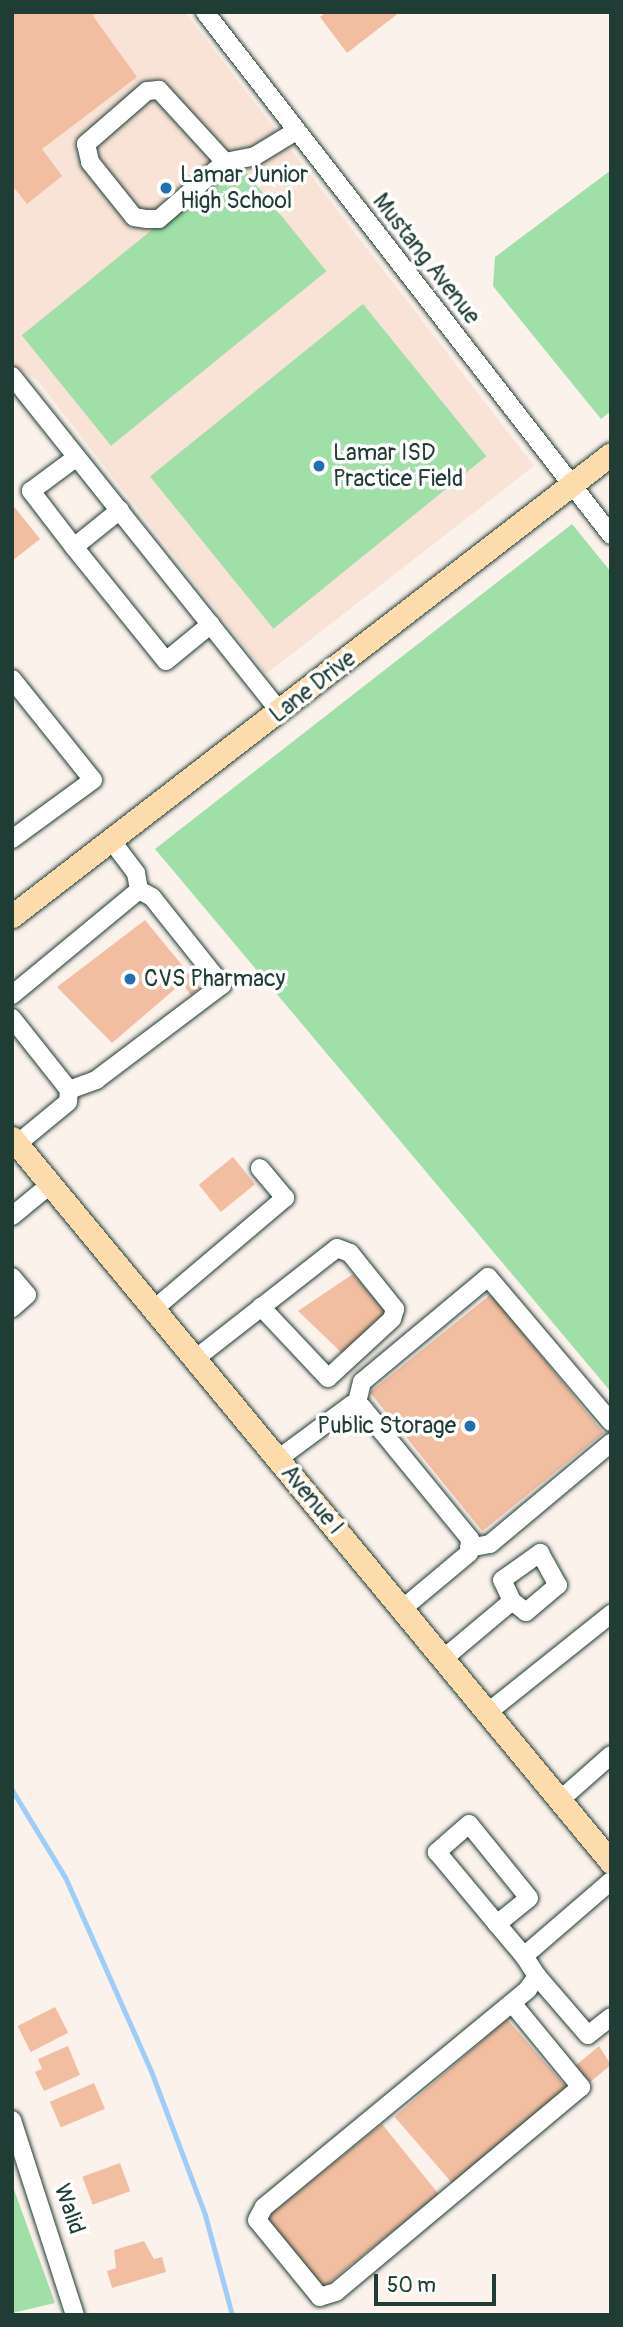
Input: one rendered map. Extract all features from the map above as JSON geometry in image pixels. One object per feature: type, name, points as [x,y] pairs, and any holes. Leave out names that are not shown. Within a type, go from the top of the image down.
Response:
[{"type":"main road","name":"Lane Drive","points":[[12,916],[281,713],[611,454]]},
{"type":"main road","name":"Avenue I","points":[[15,1141],[611,1861]]},
{"type":"street","name":"Mustang Avenue","points":[[208,13],[296,131],[611,535]]},
{"type":"street","points":[[225,162],[159,90],[147,91],[86,144],[90,162],[134,217],[159,219],[225,162],[256,156],[296,131]]},
{"type":"street","points":[[12,376],[281,713]]},
{"type":"street","points":[[77,457],[31,491],[74,547],[166,661],[211,624]]},
{"type":"street","points":[[74,547],[120,510]]},
{"type":"street","points":[[12,679],[93,780],[12,839]]},
{"type":"street","points":[[112,841],[136,873],[139,890]]},
{"type":"street","points":[[12,995],[139,890]]},
{"type":"street","points":[[69,1090],[96,1080],[222,985],[152,897],[139,890]]},
{"type":"street","points":[[12,1018],[69,1090],[68,1102],[15,1141]]},
{"type":"street","points":[[154,1309],[285,1198],[260,1168]]},
{"type":"street","points":[[12,1216],[51,1184]]},
{"type":"street","points":[[195,1359],[261,1307],[337,1248],[350,1253],[395,1308],[393,1319],[328,1378],[261,1307]]},
{"type":"street","points":[[12,1277],[27,1295],[12,1308]]},
{"type":"street","points":[[278,1459],[356,1406],[362,1382],[488,1277],[611,1422]]},
{"type":"street","points":[[356,1406],[470,1539],[469,1548]]},
{"type":"street","points":[[402,1609],[469,1548],[490,1544],[611,1443]]},
{"type":"street","points":[[443,1659],[512,1601]]},
{"type":"street","points":[[487,1713],[611,1614]]},
{"type":"street","points":[[559,1800],[611,1755]]},
{"type":"street","points":[[497,1924],[529,1898],[469,1824],[437,1852],[588,2035],[611,2017]]},
{"type":"street","points":[[524,1956],[611,1881]]},
{"type":"street","points":[[512,2003],[581,2087],[336,2292],[320,2297],[257,2220],[264,2207],[512,2003],[537,1976]]},
{"type":"street","name":"Walid","points":[[12,2120],[75,2315]]},
{"type":"shaded area","name":"Lamar Junior High School","points":[[12,12],[185,12],[534,466],[266,674],[38,381],[12,363]]},
{"type":"green space","points":[[237,161],[326,271],[111,446],[22,335]]},
{"type":"green space","points":[[611,170],[611,411],[601,419],[493,286],[495,257]]},
{"type":"green space","name":"Lamar ISD Practice Field","points":[[363,304],[486,456],[273,629],[150,476]]},
{"type":"green space","points":[[572,524],[611,572],[611,1392],[155,849]]},
{"type":"green space","points":[[12,2184],[55,2303],[12,2313]]},
{"type":"building","points":[[12,12],[97,12],[93,16],[137,77],[42,149],[62,176],[27,204],[12,185]]},
{"type":"building","points":[[326,12],[400,12],[347,53],[320,17]]},
{"type":"building","points":[[12,504],[40,539],[12,561]]},
{"type":"building","name":"CVS Pharmacy","points":[[145,920],[200,987],[191,995],[182,983],[112,1043],[57,987]]},
{"type":"building","points":[[233,1157],[255,1184],[221,1212],[199,1185]]},
{"type":"building","points":[[353,1274],[390,1317],[344,1355],[298,1311]]},
{"type":"building","points":[[491,1294],[604,1433],[482,1531],[370,1392]]},
{"type":"building","points":[[55,2007],[68,2033],[31,2052],[18,2026]]},
{"type":"building","points":[[507,2019],[567,2088],[454,2185],[395,2117]]},
{"type":"building","points":[[68,2046],[80,2075],[44,2091],[35,2072],[42,2069],[38,2059]]},
{"type":"building","points":[[599,2046],[611,2065],[590,2082],[575,2066]]},
{"type":"building","points":[[94,2083],[105,2109],[61,2128],[50,2102]]},
{"type":"building","points":[[382,2124],[439,2194],[320,2290],[263,2220]]},
{"type":"building","points":[[120,2163],[130,2191],[93,2205],[82,2177]]},
{"type":"building","points":[[144,2241],[154,2259],[162,2257],[166,2272],[112,2288],[107,2271],[116,2268],[114,2250]]},
{"type":"waterway","points":[[12,1790],[65,1877],[151,2071],[205,2215],[232,2315]]},
{"type":"place","name":"Lamar Junior High School","points":[[166,188]]},
{"type":"place","name":"Lamar ISD Practice Field","points":[[319,466]]},
{"type":"place","name":"CVS Pharmacy","points":[[130,979]]},
{"type":"place","name":"Public Storage","points":[[470,1426]]}]
